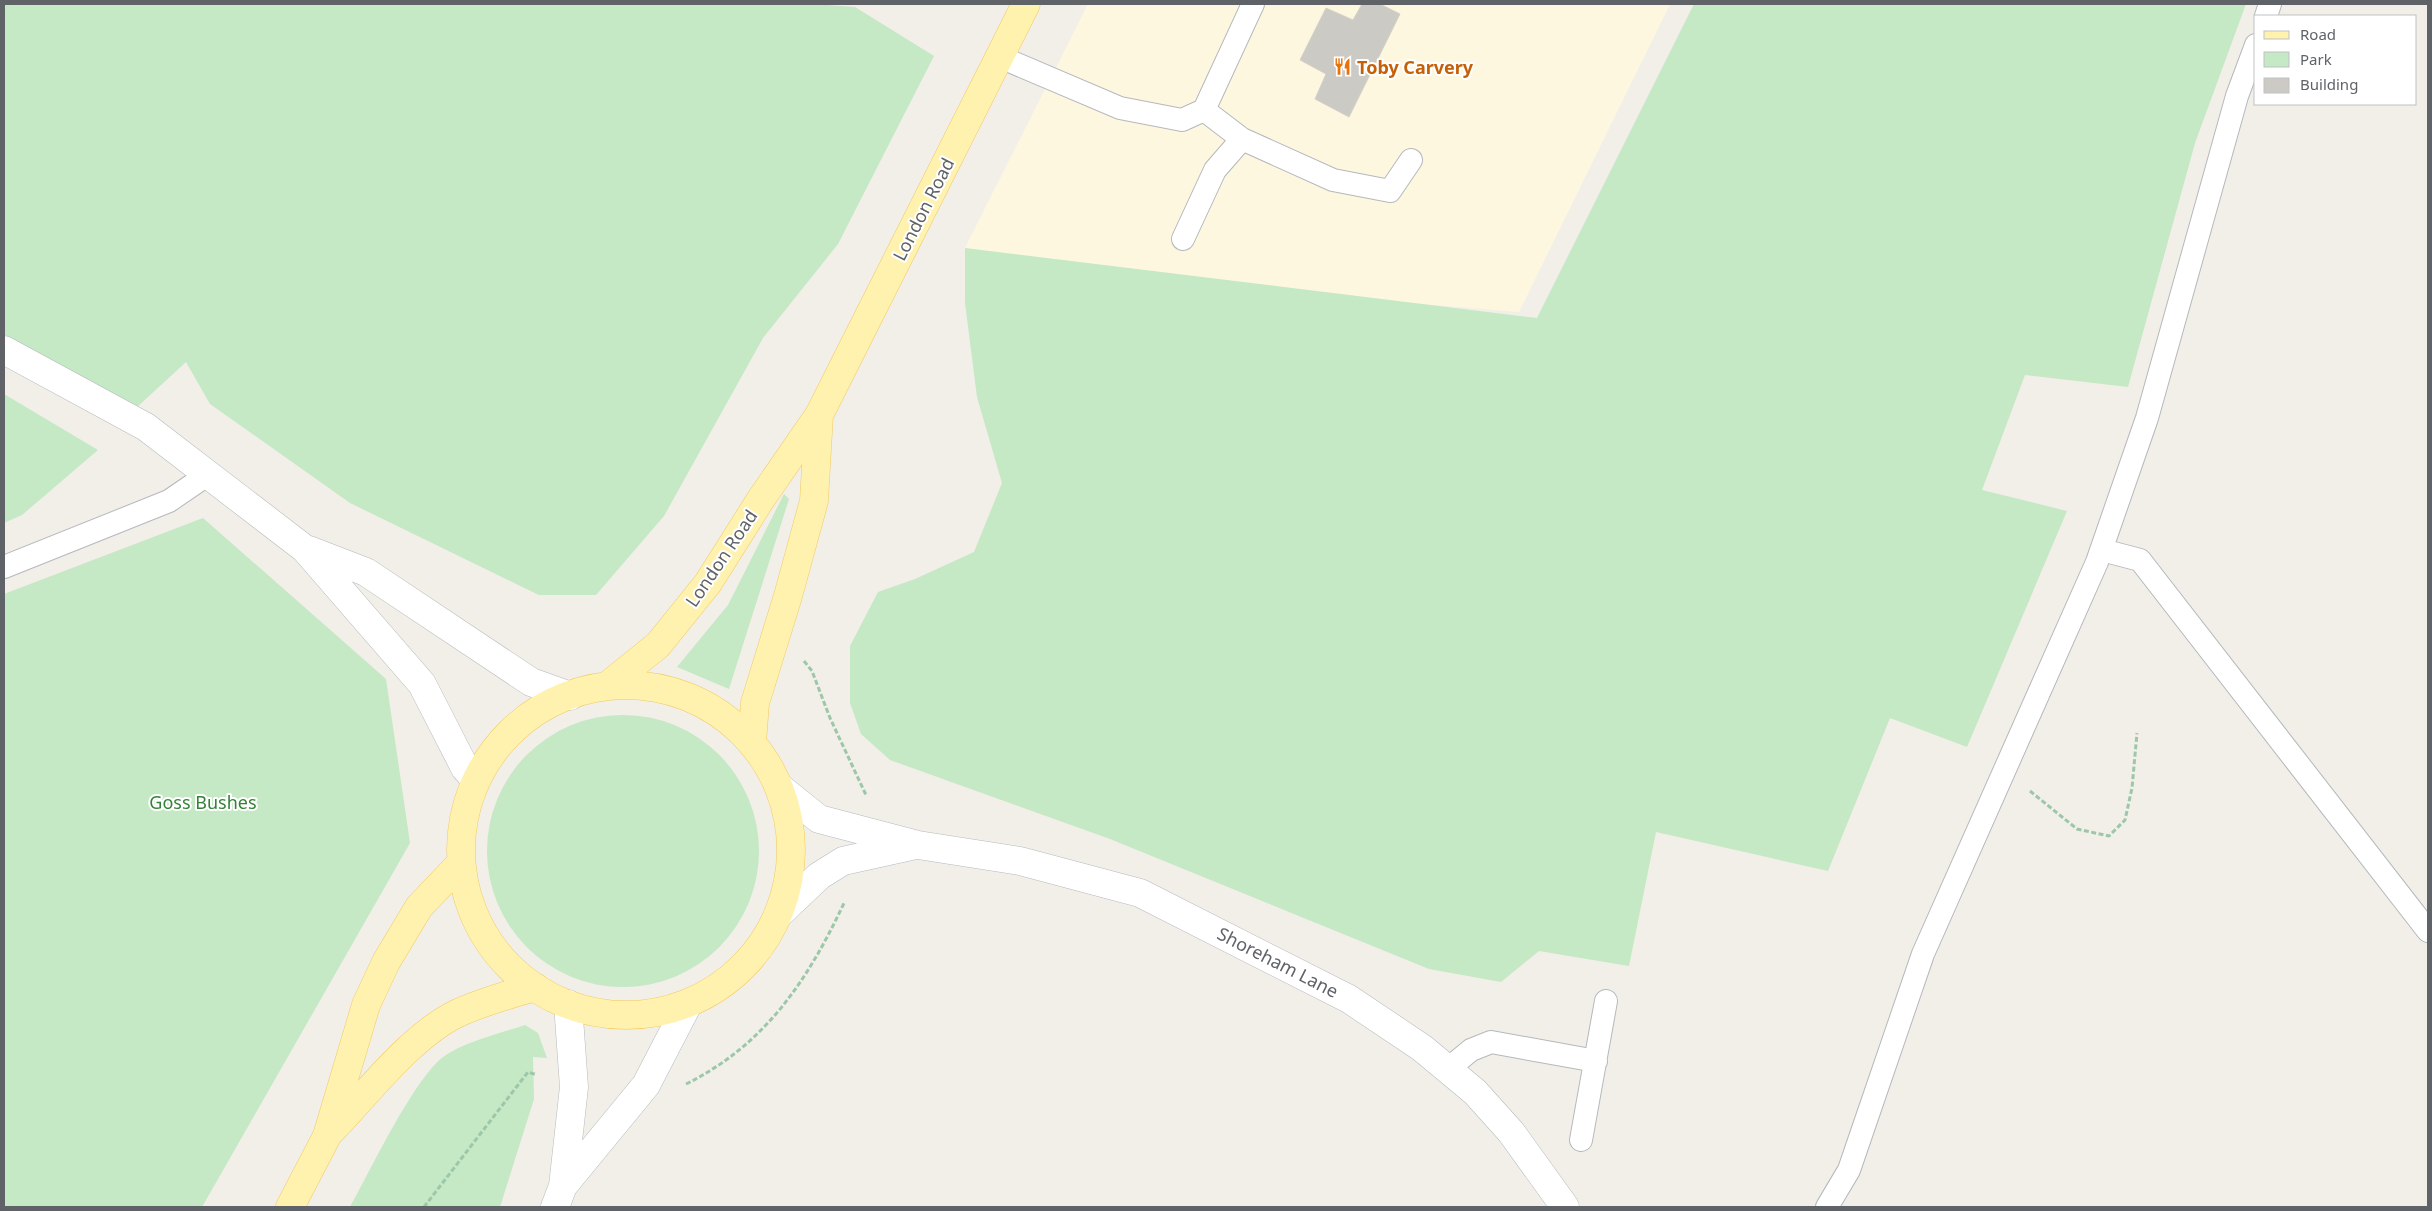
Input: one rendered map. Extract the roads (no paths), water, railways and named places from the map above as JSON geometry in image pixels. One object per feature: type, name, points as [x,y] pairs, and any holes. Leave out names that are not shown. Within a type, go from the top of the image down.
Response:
[{"type":"main road","name":"London Road","points":[[607,686],[658,645],[708,583],[762,498],[819,415],[1026,4]]},
{"type":"main road","name":"London Road","points":[[752,743],[755,703],[778,630],[814,501],[819,415]]},
{"type":"main road","points":[[607,686],[638,686],[682,694],[722,715],[752,743],[779,787],[789,818],[791,866],[780,913],[762,944],[741,970],[715,990],[688,1004],[646,1014],[604,1014],[568,1004],[536,988],[505,961],[483,931],[469,897],[460,864],[458,835],[463,804],[473,777],[510,733],[540,710],[570,696],[607,686]]},
{"type":"main road","points":[[290,1207],[327,1136],[366,1005],[386,962],[419,907],[460,864]]},
{"type":"main road","points":[[327,1136],[416,1042],[435,1027],[477,1005],[536,988]]},
{"type":"street","points":[[4,350],[146,427],[305,549],[422,684],[465,768],[473,777]]},
{"type":"street","points":[[305,549],[366,572],[531,682],[570,696]]},
{"type":"street","name":"Shoreham Lane","points":[[779,787],[819,819],[869,844],[918,845],[1020,860],[1140,893],[1349,999],[1422,1048],[1475,1092],[1510,1132],[1565,1207]]},
{"type":"street","name":"Shoreham Lane","points":[[780,913],[820,876],[869,844]]},
{"type":"street","points":[[559,1197],[574,1087],[568,1004]]},
{"type":"street","points":[[559,1197],[646,1085],[688,1004]]},
{"type":"lane","points":[[1000,57],[1120,108],[1182,120],[1204,110],[1253,4]]},
{"type":"lane","points":[[1827,1207],[1849,1170],[1923,954],[2102,550],[2147,418],[2237,96],[2254,49]]},
{"type":"lane","points":[[1204,110],[1242,139],[1333,180],[1390,191],[1410,160]]},
{"type":"lane","points":[[1183,239],[1216,170],[1242,139]]},
{"type":"lane","points":[[4,567],[169,501],[208,475]]},
{"type":"lane","points":[[2102,550],[2140,560],[2428,931]]},
{"type":"lane","points":[[1581,1140],[1606,1001]]},
{"type":"lane","points":[[1448,1069],[1471,1050],[1491,1042],[1596,1061]]},
{"type":"place","name":"Toby Carvery","points":[[1343,67]]},
{"type":"park label","name":"Goss Bushes","points":[[203,802]]}]
